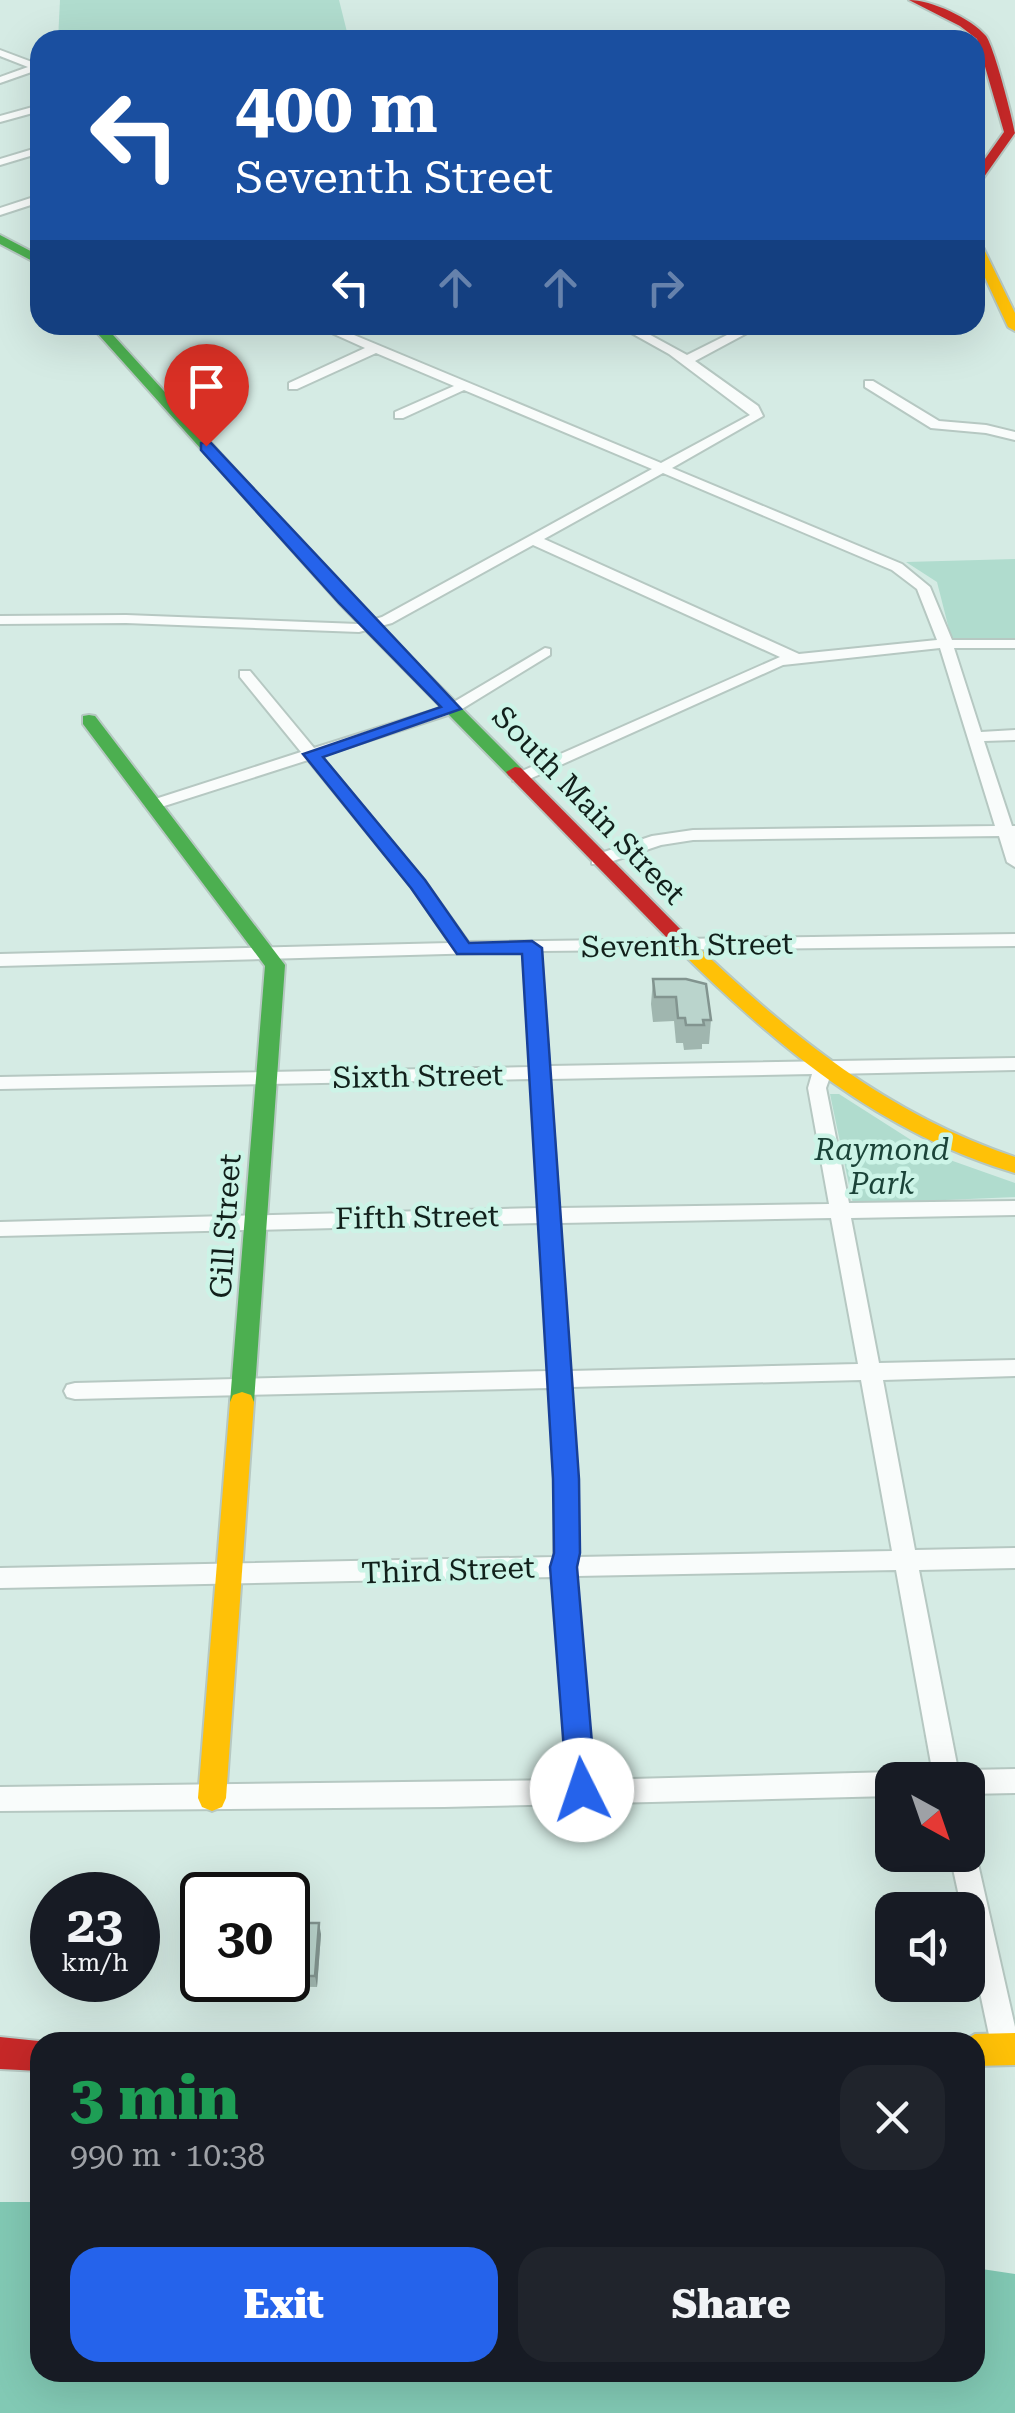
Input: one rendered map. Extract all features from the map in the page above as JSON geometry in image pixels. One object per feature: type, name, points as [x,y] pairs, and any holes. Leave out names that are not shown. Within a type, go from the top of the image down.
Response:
[{"type":"street","points":[[914,0],[972,30]]},
{"type":"street","points":[[985,48],[1012,133],[985,167]]},
{"type":"street","points":[[0,54],[30,65]]},
{"type":"street","points":[[0,80],[30,69]]},
{"type":"street","points":[[0,120],[30,111]]},
{"type":"street","points":[[0,162],[30,153]]},
{"type":"street","points":[[0,212],[30,202]]},
{"type":"street","points":[[0,238],[30,254]]},
{"type":"street","points":[[985,281],[1015,327]]},
{"type":"street","name":"South Main Street","points":[[106,335],[370,626],[684,945],[824,1066],[909,1124],[1015,1165]]},
{"type":"street","points":[[344,335],[909,574],[926,592],[946,644],[1010,831],[1015,862]]},
{"type":"street","points":[[0,620],[370,626],[757,416],[754,409],[687,360],[641,335]]},
{"type":"street","points":[[687,360],[736,335]]},
{"type":"street","points":[[292,386],[376,348]]},
{"type":"street","points":[[869,384],[936,425],[1015,436]]},
{"type":"street","points":[[398,416],[466,386]]},
{"type":"street","points":[[534,540],[793,657]]},
{"type":"street","points":[[520,778],[793,657],[946,644],[1015,644]]},
{"type":"street","points":[[152,805],[452,709],[545,652]]},
{"type":"street","points":[[244,674],[418,884],[464,950]]},
{"type":"street","name":"Gill Street","points":[[89,720],[265,954],[274,959],[276,972],[212,1798]]},
{"type":"street","points":[[977,737],[1015,735]]},
{"type":"street","points":[[598,860],[658,840],[693,834],[1010,831]]},
{"type":"street","name":"Seventh Street","points":[[0,960],[1015,940]]},
{"type":"street","points":[[532,948],[566,1479],[564,1567],[582,1790]]},
{"type":"street","name":"Sixth Street","points":[[0,1083],[1015,1064]]},
{"type":"street","points":[[824,1066],[817,1088],[944,1762]]},
{"type":"street","name":"Fifth Street","points":[[0,1228],[1015,1208]]},
{"type":"street","points":[[75,1391],[1015,1368]]},
{"type":"street","name":"Third Street","points":[[0,1578],[1015,1558]]},
{"type":"street","points":[[985,1782],[1015,1781]]},
{"type":"street","points":[[0,1799],[875,1784]]},
{"type":"street","points":[[967,1872],[1010,2049],[985,2050]]},
{"type":"street","points":[[0,2053],[30,2054]]},
{"type":"green space","points":[[60,0],[339,0],[346,30],[58,30]]},
{"type":"green space","points":[[1015,559],[1015,641],[961,641],[951,637],[937,582],[906,562]]},
{"type":"green space","name":"Raymond Park","points":[[830,1094],[839,1094],[933,1154],[1015,1183],[1015,1197],[853,1204]]},
{"type":"shaded area","points":[[0,2202],[30,2202],[30,2382],[985,2382],[985,2270],[1015,2274],[1015,2413],[0,2413]]},
{"type":"building","points":[[653,979],[686,979],[706,984],[711,1020],[703,1020],[704,1025],[686,1025],[685,1018],[678,1018],[676,997],[655,997]]},
{"type":"building","points":[[310,1923],[319,1923],[315,1976],[310,1976]]},
{"type":"traffic: fast","points":[[0,239],[30,256]]},
{"type":"traffic: fast","points":[[106,335],[345,600],[515,772]]},
{"type":"traffic: fast","points":[[89,720],[275,965],[242,1402]]},
{"type":"traffic: slow","points":[[985,264],[1015,327]]},
{"type":"traffic: slow","points":[[683,943],[770,1024],[866,1097],[935,1136],[1015,1165]]},
{"type":"traffic: slow","points":[[212,1798],[242,1402]]},
{"type":"traffic: slow","points":[[985,2050],[1015,2049]]},
{"type":"traffic: jam","points":[[914,0],[972,30]]},
{"type":"traffic: jam","points":[[985,48],[1010,132],[985,167]]},
{"type":"traffic: jam","points":[[515,772],[683,943]]},
{"type":"traffic: jam","points":[[0,2053],[30,2054]]},
{"type":"route","points":[[206,446],[345,600],[452,709],[312,754],[418,884],[464,950],[532,948],[566,1479],[564,1567],[582,1790]]}]
